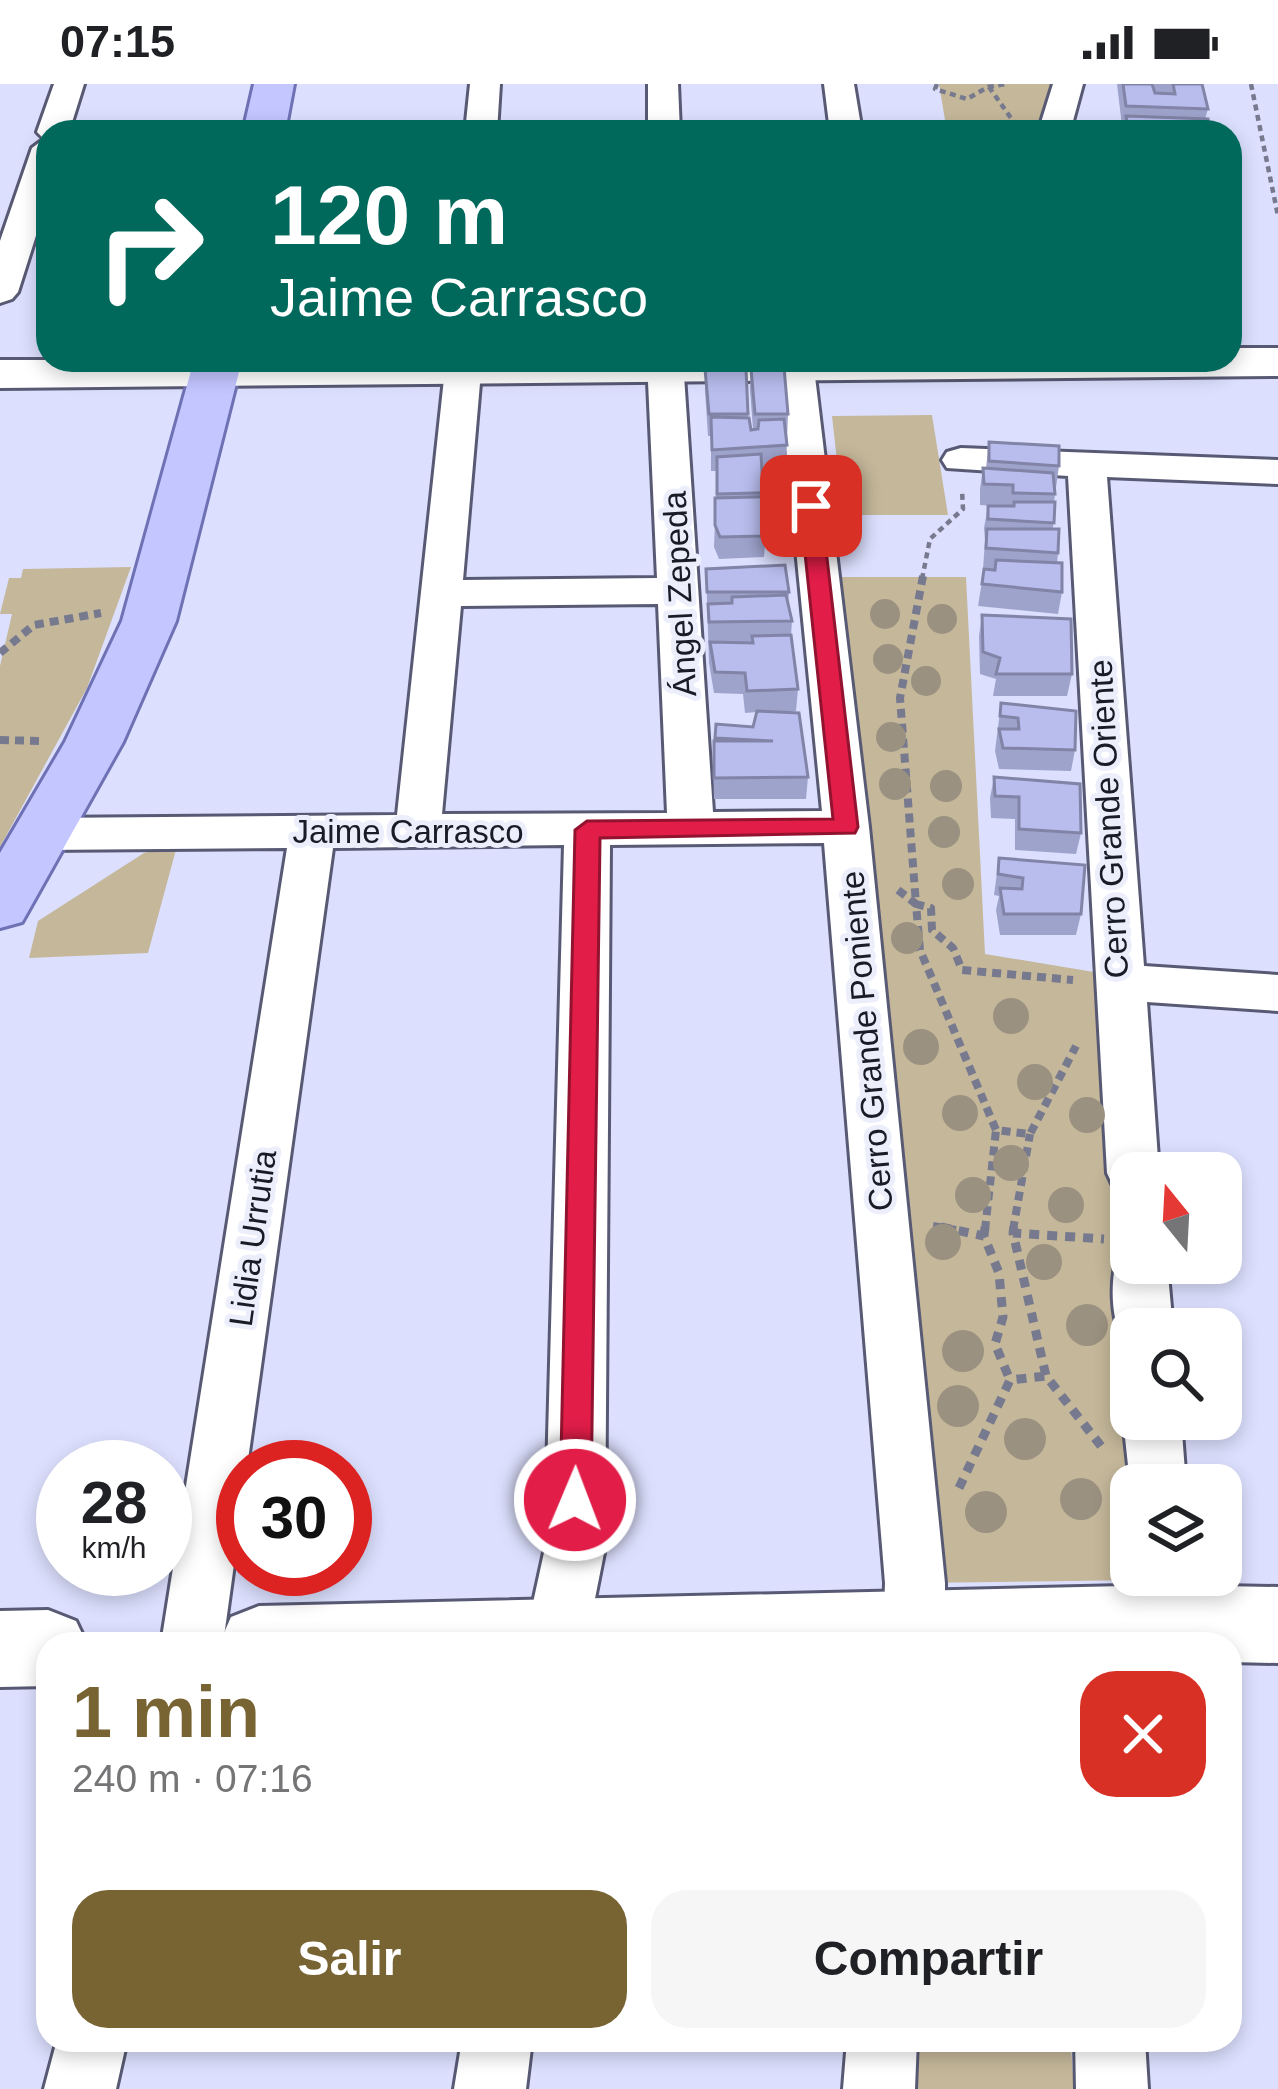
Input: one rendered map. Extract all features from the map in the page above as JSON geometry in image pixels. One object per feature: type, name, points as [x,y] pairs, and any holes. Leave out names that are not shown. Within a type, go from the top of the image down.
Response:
[{"type":"main road","points":[[266,120],[274,84]]},
{"type":"main road","points":[[0,906],[94,742],[149,621],[214,372]]},
{"type":"street","points":[[57,120],[69,84]]},
{"type":"street","points":[[483,120],[485,84]]},
{"type":"street","points":[[663,84],[664,120]]},
{"type":"street","points":[[839,84],[844,120]]},
{"type":"street","points":[[1058,120],[1068,84]]},
{"type":"street","points":[[0,292],[36,184]]},
{"type":"street","points":[[1242,362],[1278,362]]},
{"type":"street","points":[[0,374],[54,372]]},
{"type":"street","points":[[418,831],[463,372]]},
{"type":"street","name":"Ángel Zepeda","points":[[665,372],[691,829]]},
{"type":"street","name":"Cerro Grande Poniente","points":[[796,372],[846,827],[916,1583],[914,1632]]},
{"type":"street","points":[[961,460],[1278,472]]},
{"type":"street","name":"Cerro Grande Oriente","points":[[1087,464],[1111,987],[1131,1152]]},
{"type":"street","points":[[440,593],[679,591]]},
{"type":"street","name":"Jaime Carrasco","points":[[42,834],[846,827]]},
{"type":"street","points":[[557,1632],[574,1548],[587,830]]},
{"type":"street","name":"Lidia Urrutia","points":[[194,1632],[312,832]]},
{"type":"street","points":[[1111,987],[1278,993]]},
{"type":"street","points":[[953,1632],[1167,1599],[1278,1625]]},
{"type":"street","points":[[0,1649],[36,1648]]},
{"type":"street","points":[[80,2089],[89,2052]]},
{"type":"street","points":[[490,2089],[495,2052]]},
{"type":"street","points":[[878,2089],[881,2052]]},
{"type":"street","points":[[1110,2052],[1112,2089]]},
{"type":"path","points":[[937,84],[935,89],[968,99],[986,86],[1006,84]]},
{"type":"path","points":[[1251,84],[1278,216]]},
{"type":"path","points":[[986,86],[1011,120]]},
{"type":"path","points":[[931,539],[900,698],[920,950],[996,1130],[984,1236],[999,1274],[1003,1317],[995,1344],[1010,1380],[952,1502]]},
{"type":"path","points":[[0,653],[34,625],[119,610]]},
{"type":"path","points":[[916,904],[931,908],[932,930],[952,948],[962,970],[1111,987],[1030,1135],[1013,1233],[1046,1376],[1103,1449]]},
{"type":"path","points":[[996,1130],[1030,1135]]},
{"type":"path","points":[[882,1215],[984,1236]]},
{"type":"path","points":[[1013,1233],[1110,1249]]},
{"type":"path","points":[[1010,1380],[1046,1376]]},
{"type":"shaded area","points":[[939,84],[1051,84],[1041,120],[945,120]]},
{"type":"shaded area","points":[[932,415],[948,515],[843,515],[832,416]]},
{"type":"shaded area","points":[[131,567],[87,688],[0,847],[0,666],[12,614],[0,614],[9,578],[21,578],[23,569]]},
{"type":"shaded area","points":[[830,577],[966,577],[985,954],[1106,974],[1123,1152],[1110,1152],[1110,1284],[1131,1284],[1131,1308],[1110,1308],[1110,1440],[1131,1440],[1131,1464],[1110,1464],[1110,1580],[915,1583]]},
{"type":"shaded area","points":[[177,846],[148,953],[29,958],[38,921],[144,853]]},
{"type":"shaded area","points":[[909,2052],[1071,2052],[1074,2089],[906,2089]]},
{"type":"building","points":[[1123,84],[1152,84],[1155,93],[1175,94],[1173,84],[1202,84],[1208,109],[1126,106]]},
{"type":"building","points":[[1126,116],[1208,120],[1127,120]]},
{"type":"building","points":[[705,372],[746,372],[748,414],[709,414]]},
{"type":"building","points":[[751,372],[784,372],[788,414],[755,414]]},
{"type":"building","points":[[711,417],[749,418],[751,430],[758,429],[759,420],[784,419],[787,445],[712,450]]},
{"type":"building","points":[[989,442],[1059,446],[1059,466],[989,461]]},
{"type":"building","points":[[761,454],[762,472],[786,471],[789,492],[717,494],[717,457]]},
{"type":"building","points":[[983,468],[1053,473],[1055,494],[1013,493],[1013,485],[984,484]]},
{"type":"building","points":[[793,496],[801,521],[766,523],[765,536],[720,537],[715,498]]},
{"type":"building","points":[[1014,502],[1055,502],[1054,523],[988,519],[988,506],[1014,506]]},
{"type":"building","points":[[987,529],[1059,529],[1058,553],[986,548]]},
{"type":"building","points":[[996,560],[1062,563],[1062,592],[982,584],[984,569],[995,570]]},
{"type":"building","points":[[785,565],[789,592],[707,592],[706,569]]},
{"type":"building","points":[[786,595],[792,621],[709,622],[708,604],[732,603],[732,597]]},
{"type":"building","points":[[982,615],[1071,619],[1072,674],[996,674],[1000,658],[983,652]]},
{"type":"building","points":[[791,635],[798,689],[747,691],[745,673],[715,672],[710,642],[753,643],[752,636]]},
{"type":"building","points":[[1001,703],[1076,711],[1075,750],[1003,748],[999,729],[1019,729],[1018,718],[1000,716]]},
{"type":"building","points":[[757,711],[799,713],[808,777],[714,778],[714,741],[773,741],[715,738],[716,724],[753,727]]},
{"type":"building","points":[[994,777],[1080,784],[1081,833],[1019,829],[1019,797],[995,796]]},
{"type":"building","points":[[999,858],[1085,865],[1081,914],[1004,914],[1000,888],[1022,889],[1023,878],[998,874]]},
{"type":"route","points":[[575,1500],[587,830],[846,827],[811,506]]}]
